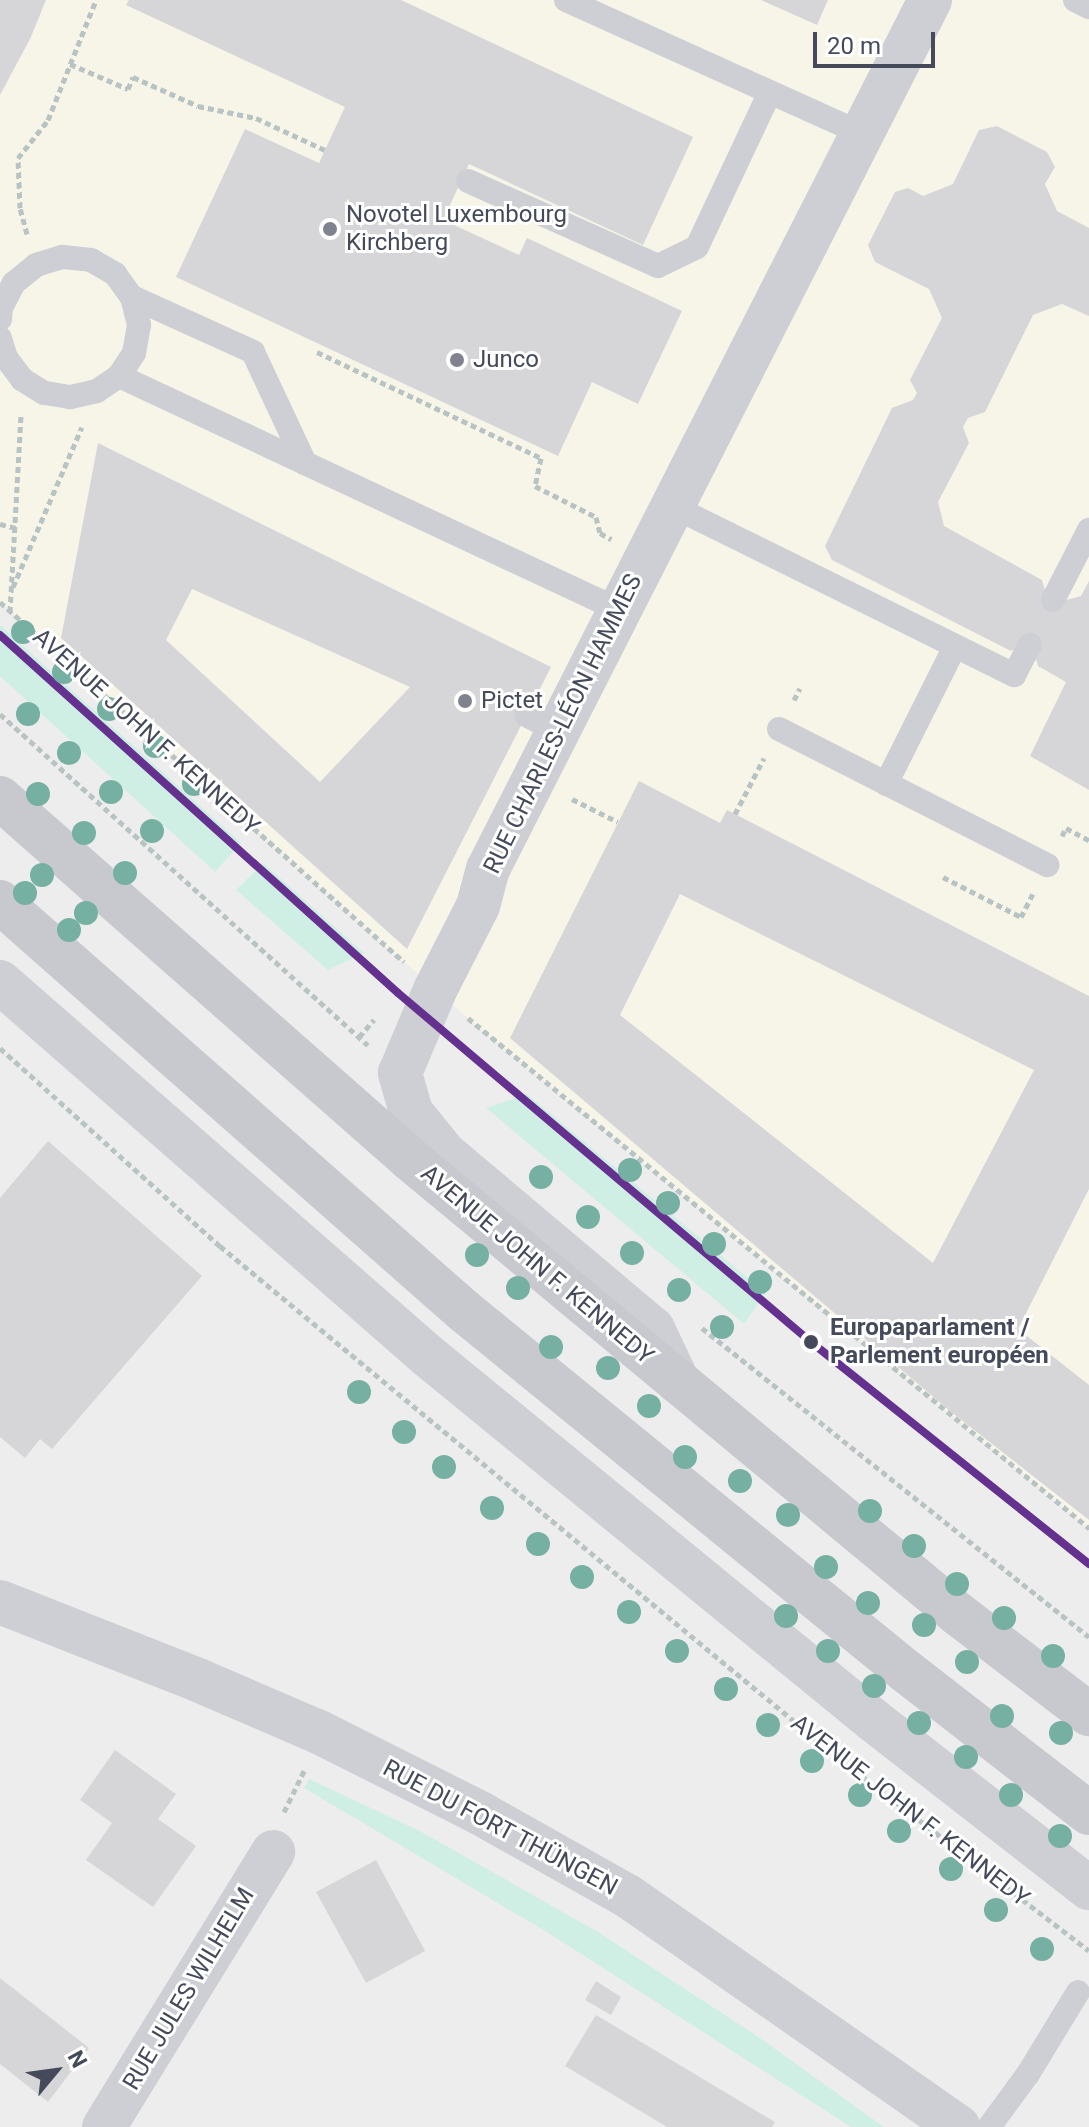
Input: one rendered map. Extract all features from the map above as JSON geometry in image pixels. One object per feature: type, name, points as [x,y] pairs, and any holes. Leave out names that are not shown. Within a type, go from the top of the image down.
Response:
[{"type":"main road","name":"AVENUE JOHN F. KENNEDY","points":[[0,798],[410,1159],[958,1614],[1089,1714]]},
{"type":"main road","points":[[0,902],[464,1311],[907,1672],[1089,1813]]},
{"type":"street","name":"RUE CHARLES-LÉON HAMMES","points":[[678,1382],[653,1329],[445,1154],[411,1112],[400,1073],[449,1002],[488,869],[516,815],[542,723],[619,610],[930,0]]},
{"type":"street","name":"AVENUE JOHN F. KENNEDY","points":[[0,982],[428,1356],[873,1720],[1089,1888]]},
{"type":"street","points":[[428,1356],[464,1311]]},
{"type":"street","name":"RUE DU FORT THÜNGEN","points":[[0,1602],[198,1680],[321,1733],[480,1813],[629,1897],[959,2127]]},
{"type":"street","name":"RUE JULES WILHELM","points":[[104,2127],[278,1833]]},
{"type":"lane","points":[[566,0],[863,134]]},
{"type":"lane","points":[[1075,0],[1089,7]]},
{"type":"lane","points":[[468,181],[658,266],[697,247],[770,92]]},
{"type":"lane","points":[[0,319],[1,308],[14,283],[36,265],[63,257],[91,260],[115,274],[132,297],[139,325],[134,353],[119,376],[97,391],[70,397],[44,393],[22,379],[6,358],[0,338]]},
{"type":"lane","points":[[132,297],[253,352],[305,463]]},
{"type":"lane","points":[[119,376],[619,610]]},
{"type":"lane","points":[[670,505],[1014,675],[1030,645]]},
{"type":"lane","points":[[1053,600],[1089,530]]},
{"type":"lane","points":[[886,784],[955,646]]},
{"type":"lane","points":[[779,729],[1047,865]]},
{"type":"lane","points":[[989,2127],[1028,2074],[1078,1992]]},
{"type":"path","points":[[20,208],[18,158],[48,120],[96,0]]},
{"type":"path","points":[[70,64],[128,89],[133,77],[198,106],[256,118],[325,150]]},
{"type":"path","points":[[317,352],[541,458],[535,486],[596,517],[600,533],[621,544]]},
{"type":"path","points":[[10,612],[22,379]]},
{"type":"path","points":[[11,591],[97,391]]},
{"type":"path","points":[[0,524],[16,528]]},
{"type":"path","name":"AVENUE JOHN F. KENNEDY","points":[[0,602],[449,1002],[1089,1528]]},
{"type":"path","points":[[571,799],[618,822]]},
{"type":"path","name":"AVENUE JOHN F. KENNEDY","points":[[0,1048],[220,1246],[840,1759],[1089,1951]]},
{"type":"path","points":[[291,1762],[316,1772]]},
{"type":"path","points":[[278,1833],[297,1784]]},
{"type":"shaded area","points":[[0,0],[1089,0],[1089,1528],[463,1014],[0,602]]},
{"type":"green space","points":[[0,625],[241,843],[215,872],[0,676]]},
{"type":"green space","points":[[263,863],[364,953],[328,970],[236,890]]},
{"type":"green space","points":[[527,1094],[766,1293],[744,1324],[486,1108]]},
{"type":"green space","points":[[309,1779],[420,1831],[598,1932],[757,2036],[884,2127],[851,2127],[550,1934],[304,1788]]},
{"type":"building","points":[[0,0],[46,0],[30,39],[0,95]]},
{"type":"building","name":"Novotel Luxembourg Kirchberg","points":[[129,0],[401,0],[693,137],[643,245],[469,164],[443,220],[519,255],[527,238],[682,311],[638,404],[592,382],[558,456],[176,277],[245,129],[319,163],[345,107],[126,5]]},
{"type":"building","points":[[761,0],[828,0],[817,25]]},
{"type":"building","points":[[997,126],[1047,152],[1055,167],[1045,184],[1057,211],[1089,228],[1089,316],[1062,304],[1033,315],[985,412],[968,418],[963,427],[969,443],[938,502],[944,526],[1042,580],[1047,597],[1059,602],[1081,596],[1089,581],[1089,790],[1030,756],[1066,682],[1038,666],[1033,647],[1026,643],[1011,651],[832,560],[825,546],[892,408],[913,400],[917,393],[910,380],[942,318],[929,289],[875,262],[868,245],[895,192],[908,188],[923,196],[953,184],[979,130]]},
{"type":"building","name":"Pictet","points":[[98,443],[551,667],[407,949],[61,638]],"holes":[[[192,589],[410,687],[320,782],[166,640]]]},
{"type":"building","points":[[639,781],[720,823],[727,810],[1089,996],[1089,1189],[1018,1329],[1089,1385],[1089,1520],[950,1411],[510,1038]],"holes":[[[680,894],[1034,1070],[933,1263],[620,1015]]]},
{"type":"building","points":[[48,1141],[202,1276],[52,1449],[40,1439],[25,1458],[0,1437],[0,1198]]},
{"type":"building","points":[[115,1750],[176,1794],[158,1819],[196,1846],[153,1907],[86,1860],[112,1823],[80,1800]]},
{"type":"building","points":[[376,1860],[425,1951],[366,1983],[316,1892]]},
{"type":"building","points":[[0,1978],[89,2048],[48,2102],[0,2064]]},
{"type":"building","points":[[596,1981],[621,1997],[611,2015],[585,2000]]},
{"type":"building","points":[[596,2015],[775,2122],[772,2127],[667,2127],[565,2066]]},
{"type":"transit line","points":[[0,635],[398,993],[811,1342],[1089,1564]]},
{"type":"place","name":"Novotel Luxembourg Kirchberg","points":[[330,229]]},
{"type":"place","name":"Junco","points":[[457,360]]},
{"type":"place","name":"Pictet","points":[[465,701]]},
{"type":"place","name":"Europaparlament / Parlement européen","points":[[811,1342]]}]
